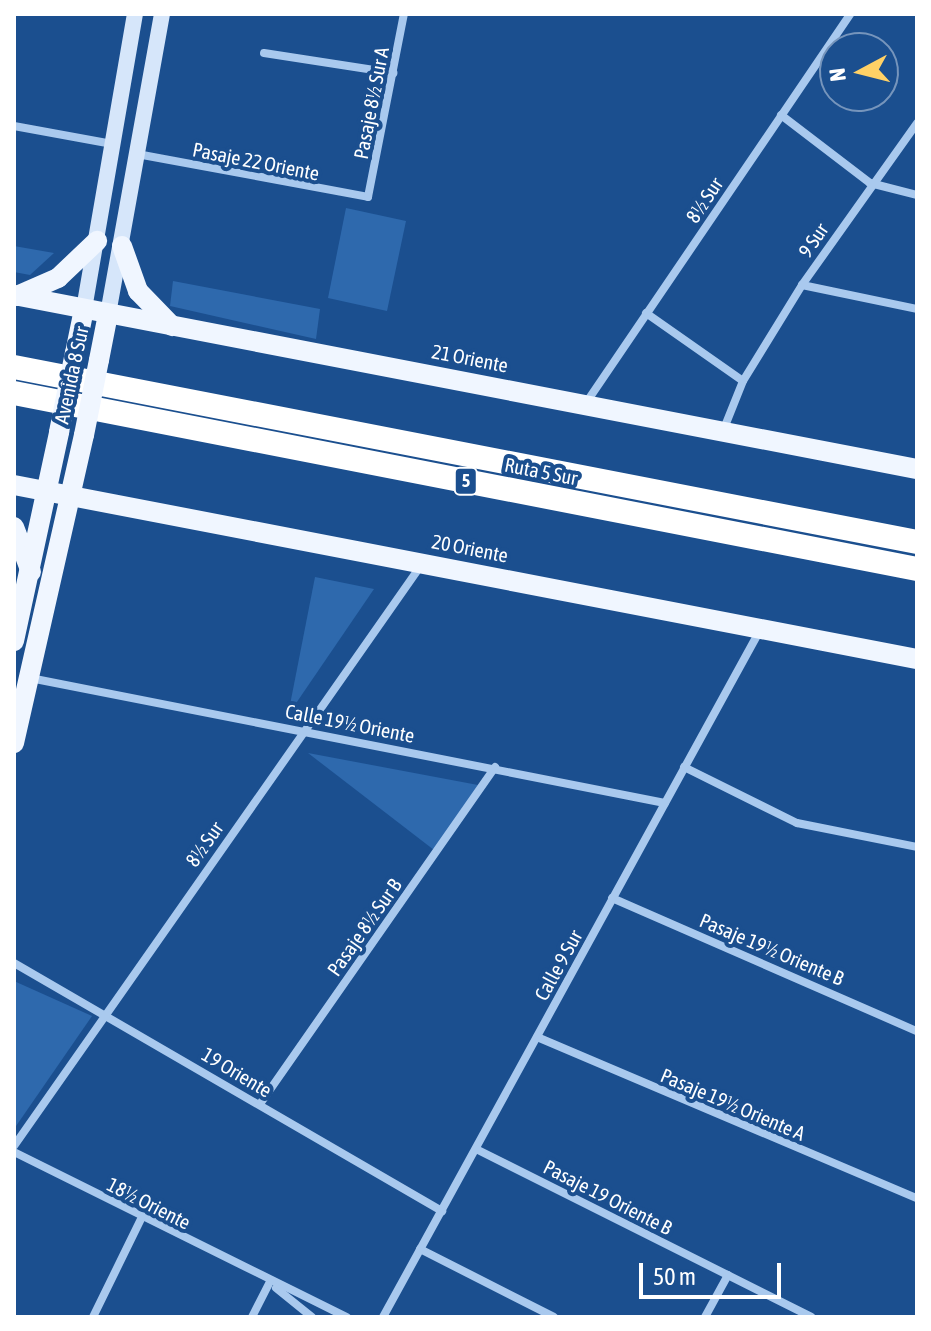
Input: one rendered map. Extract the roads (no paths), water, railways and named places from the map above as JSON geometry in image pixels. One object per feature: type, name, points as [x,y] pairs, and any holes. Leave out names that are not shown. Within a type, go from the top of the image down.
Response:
[{"type":"highway","name":"Ruta 5 Sur","points":[[14,367],[917,542]]},
{"type":"highway","name":"Ruta 5 Sur","points":[[14,393],[917,569]]},
{"type":"main road","name":"Avenida 8 Sur","points":[[14,641],[32,575],[84,309],[135,14]]},
{"type":"main road","name":"Avenida 8 Sur","points":[[14,743],[84,435],[122,246],[162,14]]},
{"type":"main road","points":[[16,296],[58,278],[97,241]]},
{"type":"main road","points":[[122,246],[138,291],[172,326]]},
{"type":"main road","name":"21 Oriente","points":[[16,296],[917,469]]},
{"type":"main road","name":"20 Oriente","points":[[14,485],[917,659]]},
{"type":"main road","points":[[14,527],[32,575]]},
{"type":"street","name":"Pasaje 8½ Sur A","points":[[368,197],[404,14]]},
{"type":"street","name":"8½ Sur","points":[[585,404],[850,14]]},
{"type":"street","points":[[264,53],[393,73]]},
{"type":"street","points":[[781,115],[870,183],[917,195]]},
{"type":"street","name":"9 Sur","points":[[723,431],[743,381],[802,285],[870,183],[917,123]]},
{"type":"street","points":[[14,126],[112,144]]},
{"type":"street","name":"Pasaje 22 Oriente","points":[[137,154],[368,197]]},
{"type":"street","points":[[802,285],[917,309]]},
{"type":"street","points":[[646,313],[743,381]]},
{"type":"street","name":"8½ Sur","points":[[14,1146],[105,1011],[423,564]]},
{"type":"street","name":"Calle 9 Sur","points":[[383,1317],[760,629]]},
{"type":"street","name":"Calle 19½ Oriente","points":[[29,678],[495,767],[665,803]]},
{"type":"street","name":"Pasaje 8½ Sur B","points":[[260,1104],[495,767]]},
{"type":"street","points":[[684,767],[797,823],[917,847]]},
{"type":"street","name":"Pasaje 19½ Oriente B","points":[[612,898],[917,1031]]},
{"type":"street","name":"19 Oriente","points":[[14,963],[105,1011],[442,1211]]},
{"type":"street","name":"Pasaje 19½ Oriente A","points":[[537,1037],[916,1196]]},
{"type":"street","name":"Pasaje 19 Oriente B","points":[[476,1149],[811,1317]]},
{"type":"street","name":"18½ Oriente","points":[[14,1152],[270,1282],[347,1317]]},
{"type":"street","points":[[93,1317],[142,1217]]},
{"type":"street","points":[[420,1249],[554,1317]]},
{"type":"street","points":[[705,1317],[728,1275]]},
{"type":"street","points":[[252,1317],[270,1282]]},
{"type":"street","name":"18½ Oriente","points":[[270,1282],[312,1317]]}]
